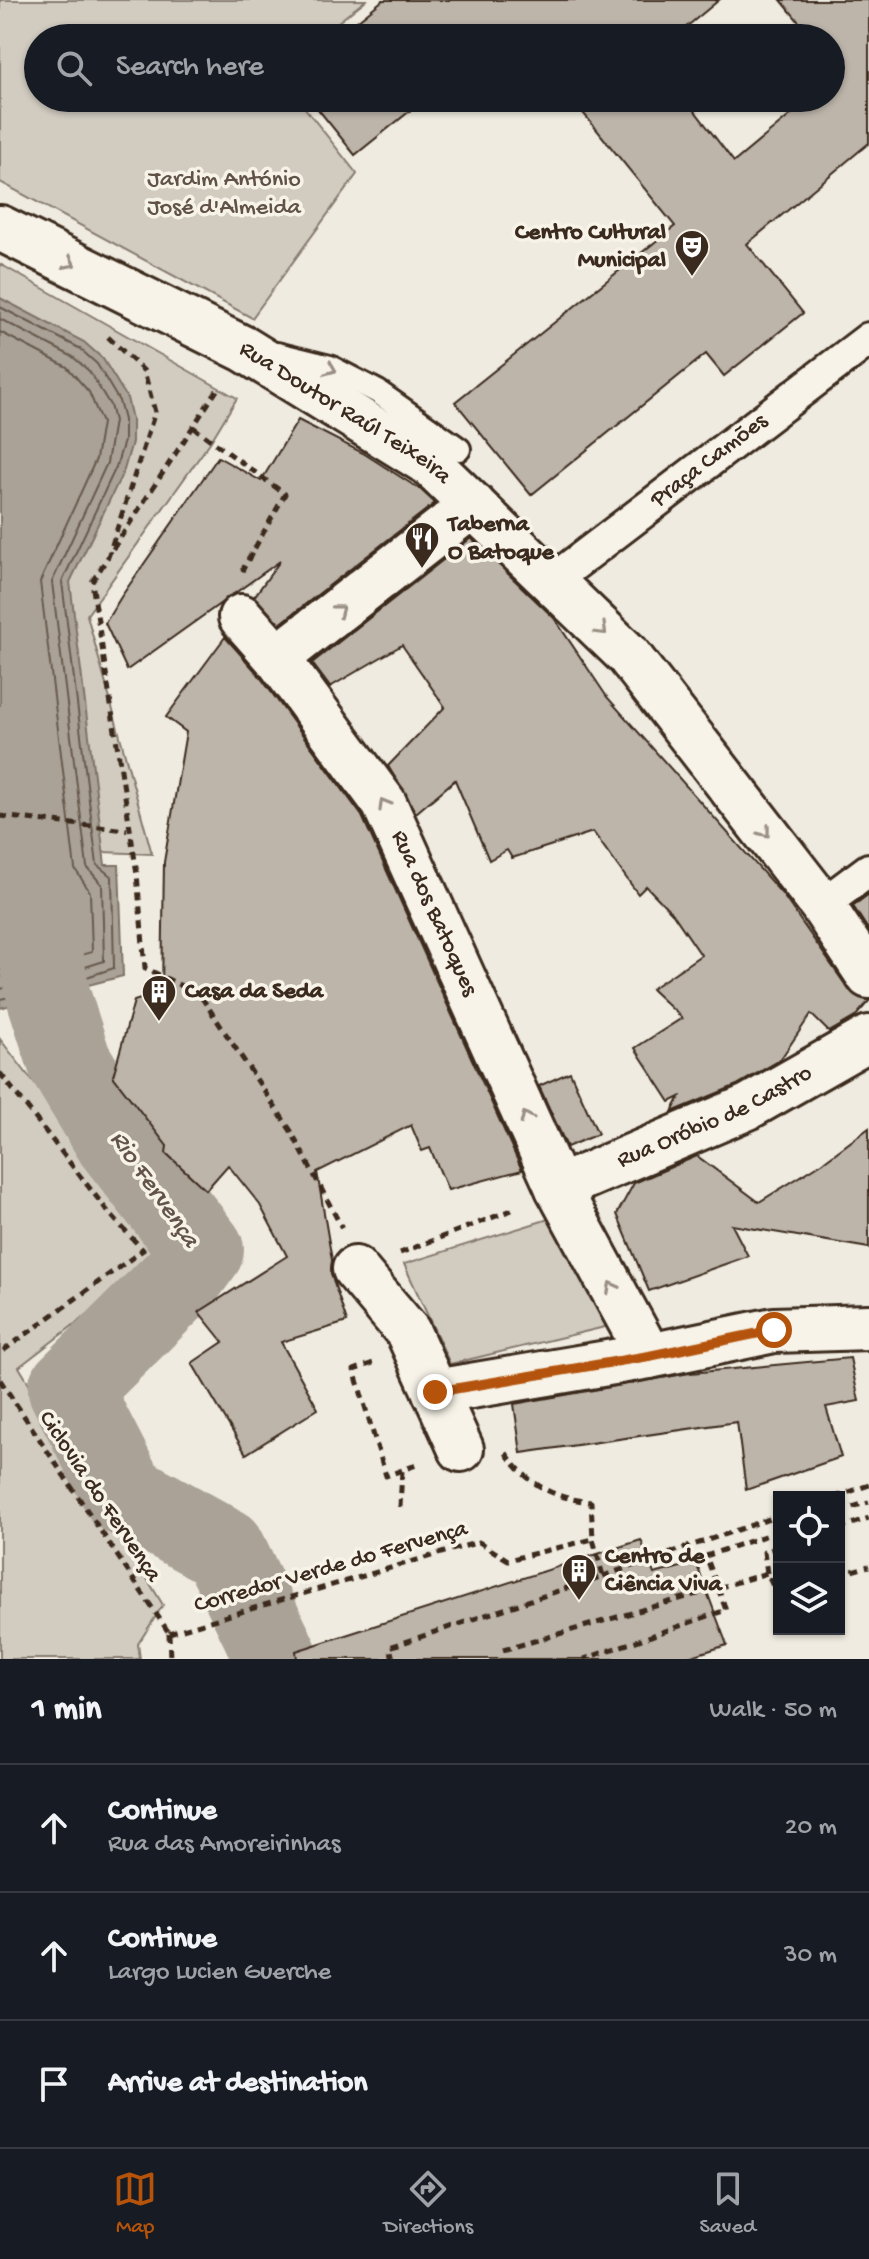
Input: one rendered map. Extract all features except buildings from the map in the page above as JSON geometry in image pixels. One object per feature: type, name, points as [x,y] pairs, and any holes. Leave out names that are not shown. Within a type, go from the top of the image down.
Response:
[{"type":"street","name":"Rua Doutor Raúl Teixeira","points":[[0,228],[236,346],[430,464],[628,655],[822,905],[869,976]]},
{"type":"street","name":"Praça Camões","points":[[552,581],[869,342]]},
{"type":"street","points":[[277,658],[473,505]]},
{"type":"street","name":"Rua dos Batoques","points":[[241,617],[277,658],[384,803],[558,1188],[649,1356]]},
{"type":"street","points":[[822,905],[869,870]]},
{"type":"street","name":"Rua Oróbio de Castro","points":[[558,1188],[748,1107],[869,1038]]},
{"type":"street","points":[[355,1269],[408,1332],[435,1392],[481,1447]]},
{"type":"street","points":[[774,1330],[834,1296]]},
{"type":"street","points":[[435,1392],[649,1356],[774,1330],[869,1327]]},
{"type":"lane","points":[[236,346],[330,367],[378,392],[459,449]]},
{"type":"path","points":[[100,333],[114,340],[144,371],[155,412],[108,557]]},
{"type":"path","points":[[236,346],[193,427],[92,582],[127,830],[137,874],[145,968],[200,995],[243,1056],[291,1131],[345,1235],[355,1269],[482,1224]]},
{"type":"path","points":[[193,427],[285,494],[227,597],[241,617]]},
{"type":"path","points":[[0,816],[127,830]]},
{"type":"path","points":[[0,1073],[109,1213],[143,1250],[0,1353]]},
{"type":"path","points":[[414,1347],[354,1370],[386,1476],[481,1447],[522,1476],[572,1500],[591,1502],[593,1539],[603,1576]]},
{"type":"path","name":"Ciclovia do Fervença","points":[[0,1380],[169,1633]]},
{"type":"path","points":[[400,1507],[402,1470]]},
{"type":"path","points":[[845,1493],[869,1485]]},
{"type":"path","points":[[845,1509],[869,1502]]},
{"type":"path","points":[[845,1526],[869,1518]]},
{"type":"path","points":[[393,1659],[390,1647],[773,1520]]},
{"type":"path","points":[[584,1659],[726,1610],[706,1556],[773,1533]]},
{"type":"path","name":"Corredor Verde do Fervença","points":[[169,1633],[479,1542],[508,1560],[593,1539]]},
{"type":"path","points":[[773,1549],[764,1552],[767,1573],[773,1585]]},
{"type":"path","points":[[845,1573],[869,1566]]},
{"type":"path","points":[[503,1650],[767,1573]]},
{"type":"path","points":[[169,1633],[170,1659]]},
{"type":"green space","name":"Jardim António José d'Almeida","points":[[0,0],[366,0],[336,24],[24,24],[24,112],[308,112],[357,174],[252,318],[0,182]]},
{"type":"green space","points":[[0,264],[237,398],[211,441],[87,615],[152,854],[0,848]]},
{"type":"green space","points":[[0,1039],[166,1254],[19,1367],[163,1605],[138,1644],[140,1659],[0,1659]]},
{"type":"green space","points":[[552,1218],[609,1326],[450,1364],[404,1264]]},
{"type":"water","points":[[0,298],[84,342],[103,359],[127,398],[132,419],[132,442],[124,470],[70,582],[105,865],[119,865],[123,976],[0,1008]]},
{"type":"water","points":[[185,1208],[224,1267],[90,1396],[137,1475],[103,1497],[37,1389],[165,1272],[175,1237],[164,1233],[174,1217]]},
{"type":"waterway","name":"Rio Fervença","points":[[0,748],[49,998],[70,1063],[117,1141],[202,1250],[180,1280],[70,1389],[124,1494],[224,1549],[277,1659]]},
{"type":"place","name":"Centro Cultural Municipal","points":[[692,278]]},
{"type":"place","name":"Taberna O Batoque","points":[[422,570]]},
{"type":"place","name":"Casa da Seda","points":[[159,1023]]},
{"type":"place","name":"Centro de Ciência Viva","points":[[579,1602]]},
{"type":"route","points":[[435,1392],[649,1356],[774,1330]]}]
